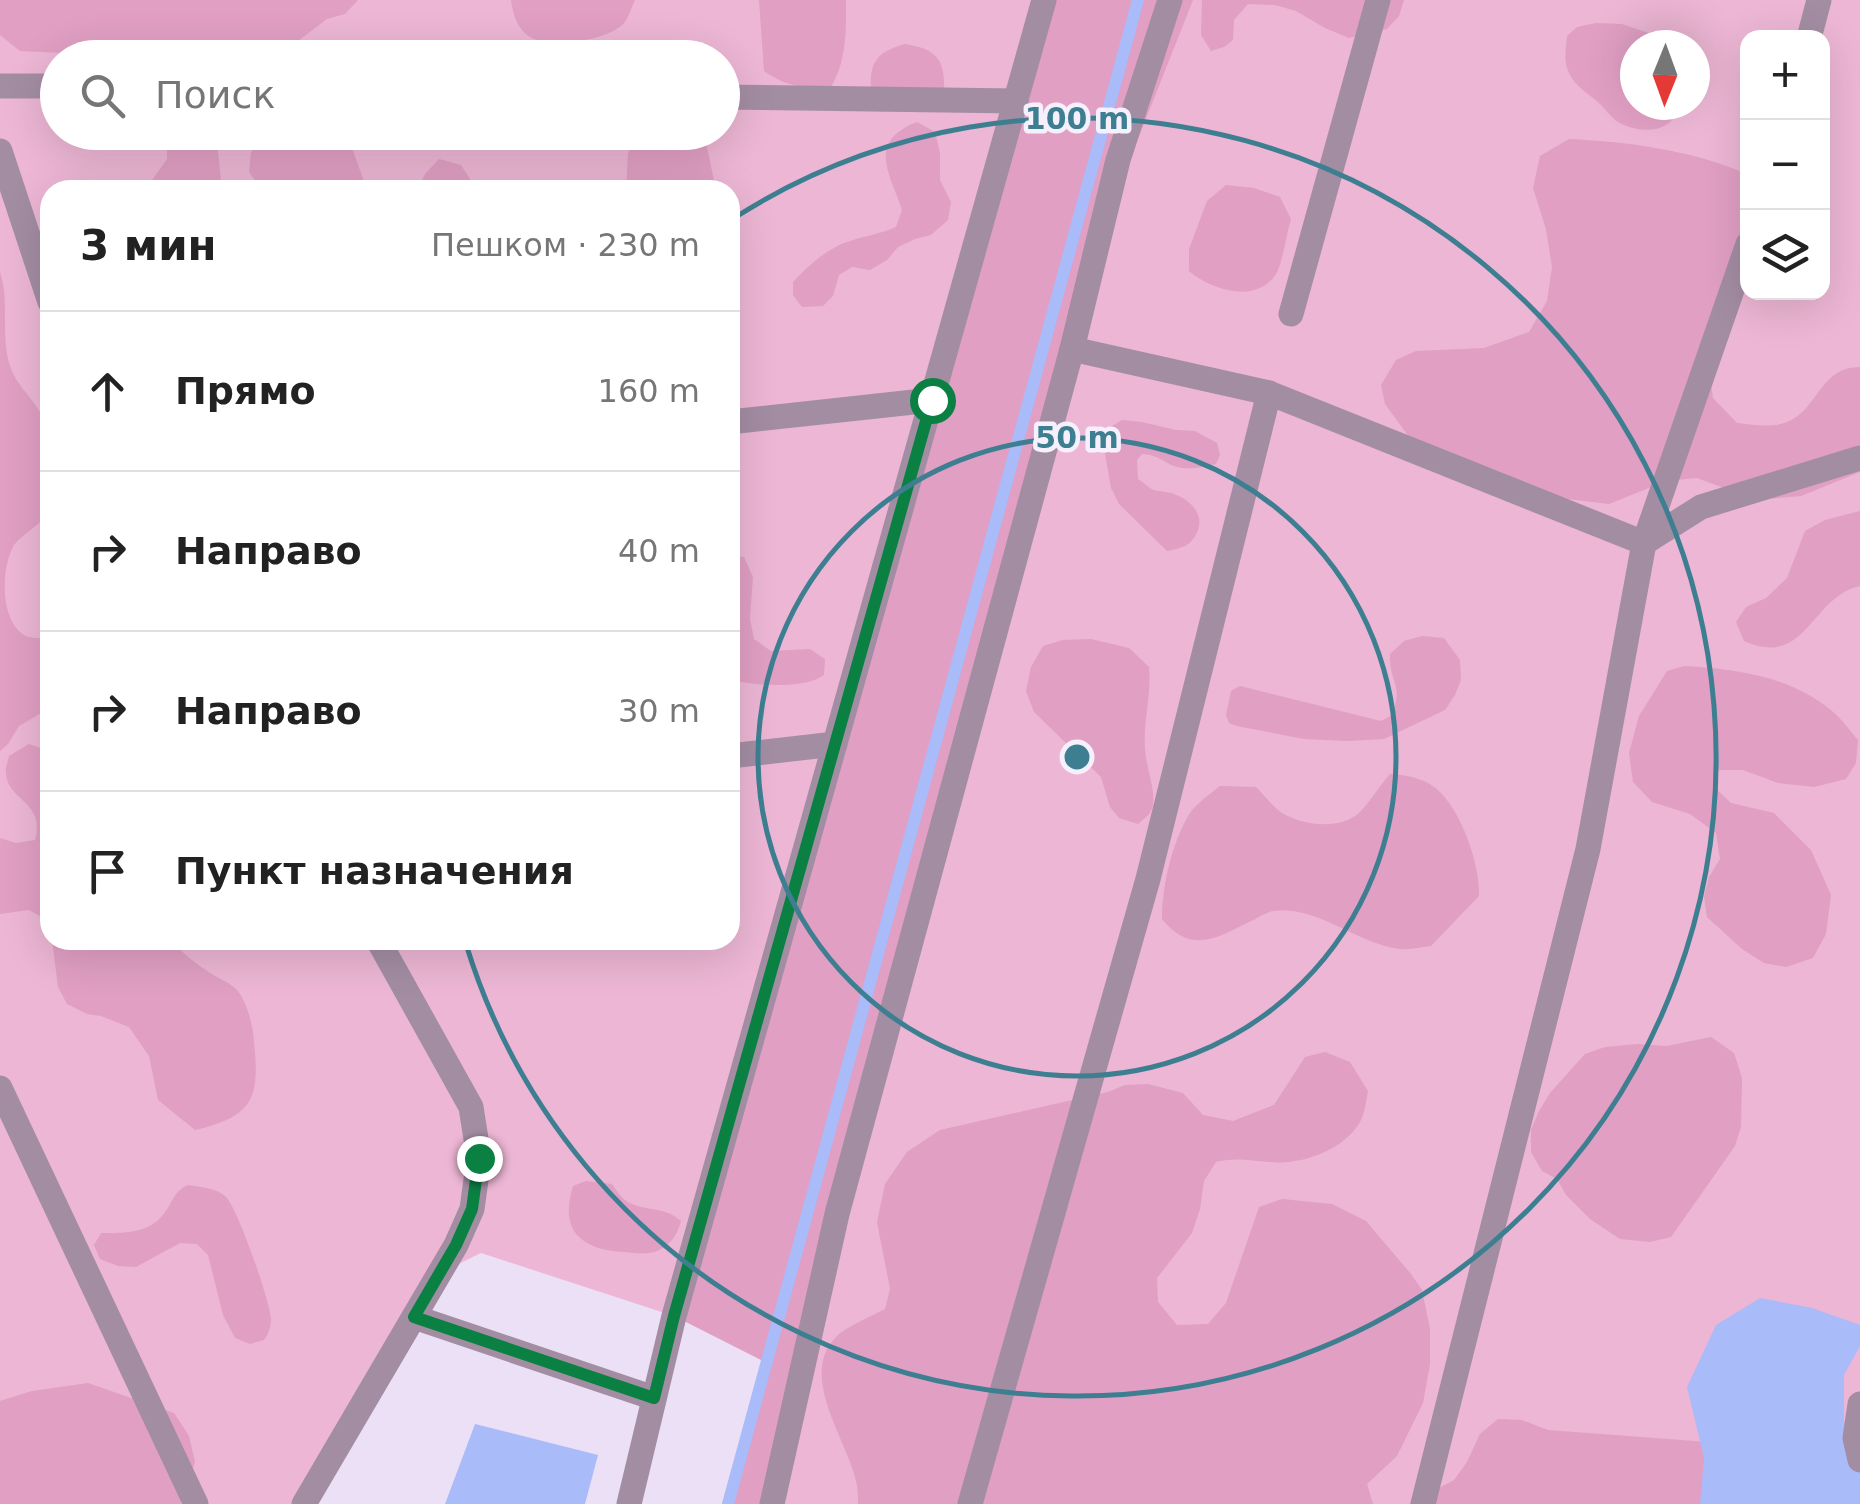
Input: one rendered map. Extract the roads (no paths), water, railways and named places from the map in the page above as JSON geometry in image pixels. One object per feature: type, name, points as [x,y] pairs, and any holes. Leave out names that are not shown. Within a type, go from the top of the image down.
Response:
[{"type":"lane","points":[[629,1504],[674,1316],[1044,0]]},
{"type":"lane","points":[[772,1504],[837,1214],[1072,349],[1118,160],[1170,0]]},
{"type":"lane","points":[[1291,314],[1378,0]]},
{"type":"lane","points":[[1810,30],[1819,0]]},
{"type":"lane","points":[[0,86],[40,86]]},
{"type":"lane","points":[[740,97],[1016,101]]},
{"type":"lane","points":[[0,151],[40,272]]},
{"type":"lane","points":[[1423,1504],[1588,849],[1644,543],[1740,267]]},
{"type":"lane","points":[[1072,349],[1269,393],[1644,543]]},
{"type":"lane","points":[[970,1504],[1148,878],[1269,393]]},
{"type":"lane","points":[[740,421],[932,400]]},
{"type":"lane","points":[[1644,543],[1702,507],[1860,458]]},
{"type":"lane","points":[[740,755],[835,744]]},
{"type":"lane","points":[[304,1504],[456,1245],[472,1209],[479,1158],[471,1107],[384,950]]},
{"type":"lane","points":[[0,1088],[196,1504]]},
{"type":"lane","points":[[414,1317],[654,1398]]},
{"type":"lane","points":[[1860,1404],[1855,1438],[1860,1460]]},
{"type":"water","points":[[1760,1298],[1812,1308],[1860,1325],[1860,1346],[1844,1375],[1844,1422],[1860,1454],[1860,1504],[1700,1504],[1704,1458],[1687,1387],[1716,1325]]},
{"type":"water","points":[[475,1424],[598,1455],[585,1504],[445,1504]]},
{"type":"waterway","points":[[728,1504],[1138,0]]}]
